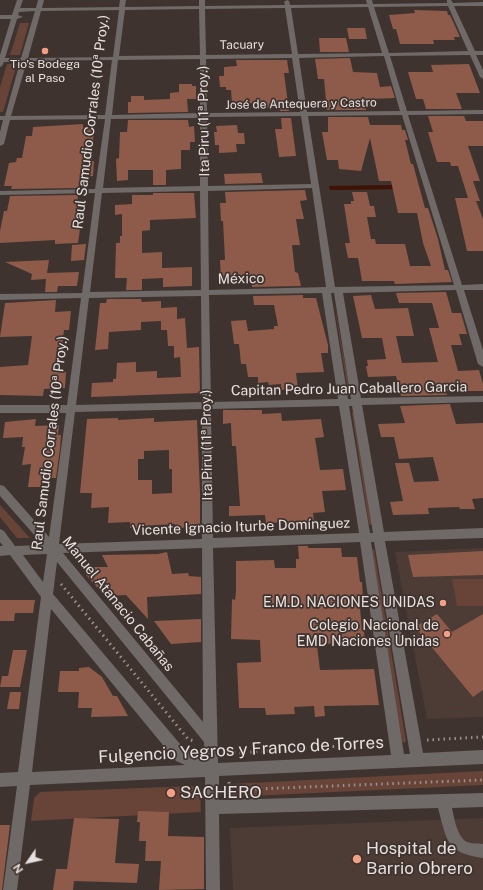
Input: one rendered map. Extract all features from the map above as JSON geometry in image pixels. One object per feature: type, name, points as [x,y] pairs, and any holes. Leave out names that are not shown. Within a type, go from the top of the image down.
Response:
[{"type":"street","points":[[1,62],[20,0]]},
{"type":"street","points":[[0,144],[4,118],[24,59],[41,0]]},
{"type":"street","name":"Raul Samudio Corrales (10ª Proy.)","points":[[10,890],[123,0]]},
{"type":"street","name":"Ita Piru (11ª Proy.)","points":[[202,0],[213,890]]},
{"type":"street","points":[[16,10],[202,8],[287,3],[449,2],[483,4]]},
{"type":"street","points":[[449,2],[483,77]]},
{"type":"street","points":[[287,3],[332,290],[344,403],[398,761]]},
{"type":"street","points":[[370,3],[483,364]]},
{"type":"street","points":[[0,17],[36,17]]},
{"type":"street","name":"Tacuary","points":[[1,62],[24,59],[483,53]]},
{"type":"street","name":"José de Antequera y Castro","points":[[4,118],[108,118],[483,112]]},
{"type":"street","points":[[0,193],[315,186]]},
{"type":"street","name":"México","points":[[0,297],[483,287]]},
{"type":"street","points":[[332,290],[357,402],[418,760]]},
{"type":"street","name":"Capitan Pedro Juan Caballero Garcia","points":[[0,409],[71,409],[483,399]]},
{"type":"street","name":"Manuel Atanacio Cabañas","points":[[0,489],[53,549],[211,743]]},
{"type":"street","name":"Vicente Ignacio Iturbe Domínguez","points":[[0,551],[483,533]]},
{"type":"street","points":[[0,534],[47,595],[180,756],[212,770]]},
{"type":"street","name":"Fulgencio Yegros y Franco de Torres","points":[[0,780],[483,757]]},
{"type":"street","points":[[213,807],[483,800]]},
{"type":"street","points":[[444,801],[453,836],[457,844],[463,848],[483,851]]},
{"type":"path","points":[[50,571],[188,739],[211,743],[227,752],[237,753],[396,742]]},
{"type":"path","points":[[415,741],[483,737]]},
{"type":"path","points":[[230,790],[483,780]]},
{"type":"shaded area","points":[[20,23],[29,23],[20,55],[10,55]]},
{"type":"shaded area","points":[[7,64],[17,64],[3,112],[0,112],[0,87]]},
{"type":"shaded area","points":[[393,185],[419,189],[330,190],[329,186]]},
{"type":"shaded area","points":[[334,301],[350,392],[349,393],[348,392]]},
{"type":"shaded area","points":[[353,412],[372,524],[371,525],[369,524]]},
{"type":"shaded area","points":[[0,505],[30,538],[17,538],[0,517]]},
{"type":"shaded area","name":"Colegio Nacional de EMD Naciones Unidas","points":[[483,548],[483,717],[427,719],[395,552]]},
{"type":"shaded area","points":[[374,549],[406,741],[404,743],[402,741],[372,550]]},
{"type":"shaded area","points":[[452,579],[483,579],[483,606],[457,606]]},
{"type":"shaded area","points":[[483,771],[483,785],[229,797],[225,792],[225,786],[230,784]]},
{"type":"shaded area","points":[[192,786],[198,790],[201,801],[201,812],[31,821],[34,798],[40,792]]},
{"type":"shaded area","name":"Hospital de Barrio Obrero","points":[[483,818],[483,890],[233,890],[230,828]]},
{"type":"building","points":[[414,10],[447,11],[460,37],[454,37],[455,40],[433,40],[434,44],[400,44],[396,29],[393,29],[389,15],[415,13]]},
{"type":"building","points":[[347,28],[365,28],[367,39],[349,39]]},
{"type":"building","points":[[319,38],[346,38],[349,52],[320,52]]},
{"type":"building","points":[[350,58],[353,72],[377,73],[380,87],[391,86],[395,98],[369,99],[370,104],[365,104],[366,110],[327,110],[324,79],[318,79],[315,59]]},
{"type":"building","points":[[236,60],[287,60],[289,73],[284,73],[289,111],[280,111],[279,107],[265,108],[264,103],[232,104],[231,90],[226,90],[226,87],[220,87],[219,76],[224,76],[224,67],[237,66]]},
{"type":"building","points":[[469,64],[480,93],[456,93],[462,109],[426,109],[423,99],[416,99],[408,72],[433,72],[431,65]]},
{"type":"building","points":[[179,84],[192,84],[192,86],[196,86],[196,99],[187,99],[188,112],[128,113],[128,102],[131,102],[131,96],[144,96],[144,100],[170,99],[170,93],[179,92]]},
{"type":"building","points":[[428,116],[464,116],[466,121],[483,121],[483,146],[468,146],[480,181],[473,181],[480,201],[476,201],[483,219],[483,251],[467,251],[455,198],[468,198],[458,166],[451,166],[450,162],[437,162],[428,132],[433,132]]},
{"type":"building","points":[[328,117],[368,117],[370,125],[401,125],[402,130],[405,130],[408,140],[405,140],[411,164],[413,164],[425,208],[428,208],[438,239],[445,270],[448,270],[452,282],[395,284],[394,281],[362,281],[358,258],[348,258],[345,243],[350,243],[344,204],[351,204],[351,201],[354,201],[352,192],[367,192],[370,206],[374,206],[376,217],[367,217],[371,239],[375,239],[376,244],[405,244],[410,266],[431,266],[423,243],[417,213],[398,213],[391,181],[379,181],[370,138],[361,171],[339,169],[338,160],[327,160],[322,132],[328,132]]},
{"type":"building","points":[[281,118],[291,118],[296,156],[279,157],[275,129],[282,129]]},
{"type":"building","points":[[128,120],[188,120],[189,127],[194,126],[195,142],[190,142],[190,150],[181,150],[181,169],[166,170],[166,185],[153,185],[153,170],[128,170],[128,180],[117,181],[116,159],[119,158],[120,132],[127,132]]},
{"type":"building","points":[[83,124],[83,127],[94,127],[92,161],[94,161],[93,176],[80,177],[79,188],[11,189],[12,186],[4,186],[9,163],[16,162],[17,158],[22,158],[26,136],[32,136],[33,127]]},
{"type":"building","points":[[237,125],[238,133],[244,133],[245,144],[236,144],[237,152],[219,153],[219,145],[215,145],[214,132],[217,132],[216,126]]},
{"type":"building","points":[[261,173],[263,183],[225,184],[224,174]]},
{"type":"building","points":[[305,190],[307,200],[300,201],[304,219],[296,219],[300,245],[292,245],[295,272],[298,273],[301,286],[252,287],[252,282],[221,283],[220,260],[225,260],[223,221],[221,221],[220,203],[226,203],[225,192]]},
{"type":"building","points":[[153,193],[194,193],[196,218],[150,220],[150,230],[142,231],[142,253],[162,252],[162,268],[192,267],[192,286],[163,287],[163,278],[142,279],[142,290],[126,290],[127,278],[115,278],[116,243],[120,243],[120,236],[122,236],[122,214],[115,215],[115,205],[132,204],[132,195],[153,195]]},
{"type":"building","points":[[78,195],[77,207],[85,207],[78,243],[55,244],[55,240],[0,243],[0,231],[4,211],[7,211],[10,196]]},
{"type":"building","points":[[86,244],[84,260],[71,261],[72,245]]},
{"type":"building","points":[[49,260],[47,273],[79,272],[77,286],[58,286],[57,292],[45,292],[46,279],[31,280],[32,274],[5,262]]},
{"type":"building","points":[[446,292],[452,313],[461,313],[467,334],[459,334],[462,345],[451,345],[458,371],[479,370],[483,384],[483,391],[446,391],[447,395],[401,396],[396,376],[368,377],[366,366],[368,366],[367,360],[386,359],[382,338],[362,338],[353,296],[371,295],[375,309],[408,308],[414,336],[396,336],[402,363],[438,362],[429,328],[439,328],[432,303],[399,303],[396,293]]},
{"type":"building","points":[[303,295],[303,298],[316,298],[328,345],[328,353],[321,353],[324,372],[296,373],[298,389],[281,390],[281,384],[269,385],[268,382],[258,383],[258,377],[248,377],[246,364],[241,364],[239,344],[234,344],[231,321],[246,320],[248,331],[274,329],[274,326],[278,326],[274,305],[254,305],[253,296]]},
{"type":"building","points":[[107,299],[141,299],[142,302],[161,301],[161,308],[177,307],[177,319],[185,318],[187,348],[199,347],[200,393],[91,397],[92,383],[113,382],[113,379],[116,379],[117,363],[136,362],[136,372],[157,371],[157,378],[181,377],[180,357],[174,358],[174,346],[168,346],[167,330],[161,330],[161,321],[141,322],[141,330],[109,332],[108,349],[95,350],[100,303],[106,303]]},
{"type":"building","points":[[56,300],[55,312],[71,311],[69,330],[64,330],[62,347],[57,347],[55,372],[66,372],[65,388],[44,389],[43,396],[0,395],[0,367],[28,365],[32,336],[0,337],[5,303]]},
{"type":"building","points":[[450,404],[456,424],[483,423],[483,498],[472,499],[475,509],[460,509],[459,507],[428,508],[429,514],[393,515],[390,502],[403,501],[395,463],[409,463],[414,482],[439,481],[433,457],[399,459],[394,437],[381,437],[378,424],[405,423],[400,406]]},
{"type":"building","points":[[223,410],[262,410],[262,414],[281,413],[282,421],[321,419],[324,437],[315,438],[320,470],[343,469],[346,490],[322,491],[325,512],[313,513],[314,521],[266,523],[265,515],[229,516],[229,506],[240,506],[236,446],[232,446],[231,423],[223,424]]},
{"type":"building","points":[[118,418],[118,420],[154,418],[154,422],[197,420],[200,527],[175,528],[175,524],[130,528],[130,522],[108,523],[109,507],[91,508],[92,493],[80,493],[87,419]],"holes":[[[169,450],[169,469],[172,469],[172,493],[152,494],[152,480],[138,480],[138,459],[144,459],[144,451]]]},
{"type":"building","points":[[36,419],[35,426],[59,425],[58,435],[61,435],[60,449],[56,478],[44,478],[43,487],[28,487],[31,464],[22,465],[25,447],[22,447],[23,437],[3,438],[5,422]]},
{"type":"building","points":[[298,546],[308,546],[308,548],[341,548],[342,557],[357,557],[360,582],[362,582],[363,597],[359,596],[365,646],[348,646],[348,643],[320,644],[320,646],[317,646],[320,670],[374,669],[379,705],[324,706],[325,716],[315,717],[314,706],[294,707],[295,714],[266,715],[265,708],[239,708],[237,663],[261,662],[260,640],[231,639],[232,599],[235,600],[236,592],[236,561],[274,560],[275,568],[296,568],[296,559],[299,559]]},
{"type":"building","points":[[483,551],[483,575],[413,577],[408,555]]},
{"type":"building","points":[[167,552],[172,574],[188,573],[189,576],[201,577],[201,594],[147,597],[148,619],[126,595],[105,596],[86,575],[91,567],[108,567],[102,555],[158,554]]},
{"type":"building","points":[[0,600],[35,600],[33,613],[15,613],[14,621],[0,621]]},
{"type":"building","points":[[437,614],[452,632],[483,614],[483,690],[473,697],[415,627]]},
{"type":"building","points":[[201,619],[201,642],[171,644],[154,621]]},
{"type":"building","points":[[13,650],[27,650],[20,687],[0,687],[2,676],[8,676]]},
{"type":"building","points":[[89,667],[102,677],[113,696],[117,696],[128,716],[91,717],[92,708],[78,708],[79,692],[58,692],[60,671],[79,671],[79,668]]},
{"type":"building","points":[[10,692],[21,692],[19,709],[7,709]]},
{"type":"building","points":[[138,811],[169,812],[168,836],[204,837],[204,889],[159,890],[161,861],[145,861],[146,841],[139,841],[140,822],[137,822]]},
{"type":"building","points":[[74,818],[119,819],[115,863],[139,864],[137,883],[74,881],[73,890],[53,890],[56,869],[67,869]]},
{"type":"building","points":[[0,825],[10,825],[2,890],[0,890]]},
{"type":"place","name":"Tio's Bodega al Paso","points":[[45,51]]},
{"type":"place","name":"E.M.D. NACIONES UNIDAS","points":[[443,603]]},
{"type":"place","name":"Colegio Nacional de EMD Naciones Unidas","points":[[447,634]]},
{"type":"place","name":"SACHERO","points":[[171,793]]},
{"type":"place","name":"Hospital de Barrio Obrero","points":[[357,859]]}]
